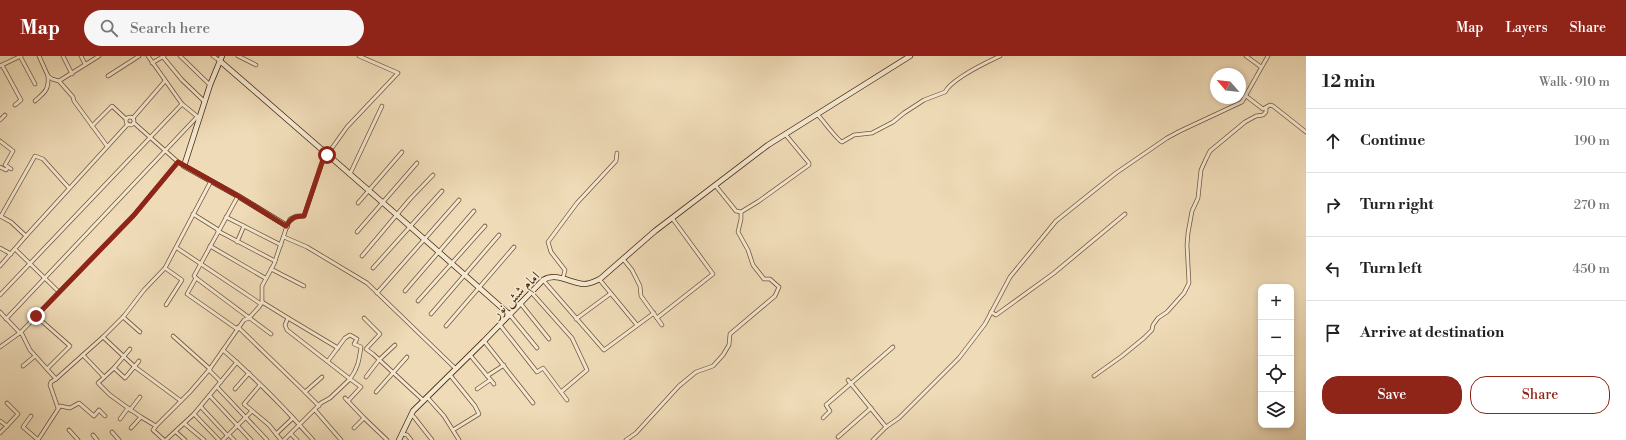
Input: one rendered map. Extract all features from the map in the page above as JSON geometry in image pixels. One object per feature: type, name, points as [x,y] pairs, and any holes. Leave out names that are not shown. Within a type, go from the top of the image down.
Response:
[{"type":"street","points":[[15,104],[22,100],[1,65],[20,56],[35,84]]},
{"type":"street","points":[[35,101],[47,90],[49,85],[48,76],[39,56]]},
{"type":"street","points":[[63,56],[72,74]]},
{"type":"street","points":[[81,56],[85,64]]},
{"type":"street","points":[[59,81],[99,56]]},
{"type":"street","points":[[108,76],[139,56]]},
{"type":"street","points":[[148,56],[182,104],[198,118]]},
{"type":"street","points":[[152,63],[164,56],[182,80],[205,102]]},
{"type":"street","points":[[180,56],[210,85]]},
{"type":"street","points":[[213,56],[480,287],[510,315],[537,348]]},
{"type":"street","points":[[184,166],[198,118],[222,56]]},
{"type":"street","points":[[238,56],[256,65]]},
{"type":"street","points":[[237,362],[201,407],[176,432],[165,440],[153,430],[209,369],[244,320],[249,318],[261,303],[262,286],[282,245],[286,226],[290,219],[296,216],[304,216],[326,154],[347,127],[398,73],[359,56]]},
{"type":"street","name":"امام شش نور","points":[[399,440],[413,411],[484,342],[543,280],[554,277],[584,284],[592,283],[599,279],[672,218],[768,145],[910,56]]},
{"type":"street","points":[[817,114],[827,124],[838,141],[842,142],[854,135],[872,133],[893,122],[924,100],[945,92],[948,86],[1000,56]]},
{"type":"street","points":[[1246,56],[1261,67]]},
{"type":"street","points":[[1268,56],[1246,96],[1260,107],[1266,108],[1270,105],[1273,106],[1306,132]]},
{"type":"street","points":[[48,76],[59,81],[73,97],[74,101],[107,146]]},
{"type":"street","points":[[126,119],[130,117],[133,118],[165,81]]},
{"type":"street","points":[[0,295],[182,104]]},
{"type":"street","points":[[873,440],[886,427],[899,418],[959,358],[985,324],[1010,277],[1056,222],[1116,173],[1167,138],[1238,104]]},
{"type":"street","points":[[92,126],[112,106],[126,119],[128,124]]},
{"type":"street","points":[[350,174],[382,106]]},
{"type":"street","points":[[1094,376],[1144,338],[1152,330],[1153,325],[1158,318],[1167,312],[1184,293],[1189,283],[1187,245],[1192,211],[1198,198],[1201,170],[1210,151],[1245,122],[1256,116],[1263,115],[1266,112],[1266,108]]},
{"type":"street","points":[[0,120],[5,115]]},
{"type":"street","points":[[133,118],[134,123],[178,162],[238,196],[286,226]]},
{"type":"street","points":[[6,319],[165,150],[198,118]]},
{"type":"street","points":[[0,266],[107,146],[128,124],[132,125],[134,123]]},
{"type":"street","points":[[714,185],[736,211],[741,212],[759,201],[809,163],[785,134]]},
{"type":"street","points":[[0,141],[13,151],[5,165],[11,169]]},
{"type":"street","points":[[358,203],[402,152]]},
{"type":"street","points":[[563,278],[565,270],[551,252],[548,242],[577,203],[616,162],[617,153]]},
{"type":"street","points":[[26,236],[11,222],[0,216],[36,156],[43,159],[69,188]]},
{"type":"street","points":[[0,347],[21,332],[134,215],[178,162]]},
{"type":"street","points":[[358,232],[417,163]]},
{"type":"street","points":[[0,167],[6,170],[8,167]]},
{"type":"street","points":[[362,256],[361,255],[433,175]]},
{"type":"street","points":[[58,408],[50,385],[51,382],[123,318],[144,290],[165,268],[211,181]]},
{"type":"street","points":[[373,268],[442,191]]},
{"type":"street","points":[[238,196],[210,246],[202,265],[194,276],[196,278],[187,294],[238,328],[257,344],[319,406]]},
{"type":"street","points":[[377,293],[459,200]]},
{"type":"street","points":[[405,291],[474,211]]},
{"type":"street","points":[[626,440],[636,433],[679,386],[696,372],[714,366],[729,345],[730,334],[775,296],[779,287],[775,282],[770,279],[764,279],[760,275],[753,264],[748,250],[740,238],[738,232],[741,212]]},
{"type":"street","points":[[193,214],[217,229],[218,232],[275,262]]},
{"type":"street","points":[[991,312],[996,315],[1054,273],[1126,214]]},
{"type":"street","points":[[226,217],[282,245]]},
{"type":"street","points":[[657,318],[713,274],[672,218]]},
{"type":"street","points":[[237,242],[244,226]]},
{"type":"street","points":[[418,301],[484,226]]},
{"type":"street","points":[[431,314],[499,236]]},
{"type":"street","points":[[284,237],[307,247],[367,283],[456,369]]},
{"type":"street","points":[[210,246],[265,278]]},
{"type":"street","points":[[446,326],[514,247]]},
{"type":"street","points":[[0,248],[11,254]]},
{"type":"street","points":[[176,248],[261,303],[338,348]]},
{"type":"street","points":[[15,249],[59,292]]},
{"type":"street","points":[[623,259],[632,270],[640,286],[641,296],[662,325]]},
{"type":"street","points":[[165,268],[182,280],[166,305]]},
{"type":"street","points":[[271,269],[304,286]]},
{"type":"street","points":[[196,278],[249,318],[255,320],[271,334]]},
{"type":"street","points":[[599,279],[637,325]]},
{"type":"street","points":[[543,280],[604,350],[654,313]]},
{"type":"street","points":[[531,292],[572,338],[587,370],[561,392]]},
{"type":"street","points":[[576,319],[610,294]]},
{"type":"street","points":[[521,304],[549,339]]},
{"type":"street","points":[[0,312],[21,332],[30,350],[56,379]]},
{"type":"street","points":[[36,316],[70,346],[47,369]]},
{"type":"street","points":[[123,318],[140,332]]},
{"type":"street","points":[[288,318],[285,325],[287,330],[361,387],[348,401]]},
{"type":"street","points":[[364,318],[380,334],[366,349],[444,416],[459,440]]},
{"type":"street","points":[[500,325],[537,372],[543,368],[567,400]]},
{"type":"street","points":[[173,336],[221,382]]},
{"type":"street","points":[[260,385],[244,404],[269,425],[282,440],[291,434],[299,424],[350,379],[356,370],[361,347],[354,344],[357,339],[350,336],[345,338],[328,361]]},
{"type":"street","points":[[103,337],[135,367],[181,401]]},
{"type":"street","points":[[484,342],[533,403]]},
{"type":"street","points":[[366,377],[395,345]]},
{"type":"street","points":[[823,418],[830,411],[826,405],[893,347]]},
{"type":"street","points":[[130,349],[114,368],[98,383],[110,395],[156,426]]},
{"type":"street","points":[[223,350],[237,362],[313,440]]},
{"type":"street","points":[[83,355],[104,377]]},
{"type":"street","points":[[23,366],[35,356]]},
{"type":"street","points":[[470,356],[494,384]]},
{"type":"street","points":[[376,392],[407,357]]},
{"type":"street","points":[[114,368],[125,378],[139,361]]},
{"type":"street","points":[[487,376],[504,365]]},
{"type":"street","points":[[235,389],[249,374]]},
{"type":"street","points":[[450,375],[475,406],[479,414],[454,430]]},
{"type":"street","points":[[305,392],[322,377]]},
{"type":"street","points":[[476,389],[490,380]]},
{"type":"street","points":[[848,380],[886,427]]},
{"type":"street","points":[[217,387],[267,440]]},
{"type":"street","points":[[120,419],[140,396]]},
{"type":"street","points":[[210,396],[251,440]]},
{"type":"street","points":[[345,398],[387,440]]},
{"type":"street","points":[[0,433],[18,414],[7,403]]},
{"type":"street","points":[[31,416],[23,427],[38,440],[60,406],[70,408],[79,403],[94,416],[99,410],[104,416]]},
{"type":"street","points":[[201,407],[234,440]]},
{"type":"street","points":[[838,437],[871,408]]},
{"type":"street","points":[[315,410],[341,440]]},
{"type":"street","points":[[223,440],[252,411]]},
{"type":"street","points":[[194,414],[219,440]]},
{"type":"street","points":[[411,415],[414,416],[432,440]]},
{"type":"street","points":[[132,428],[141,417]]},
{"type":"street","points":[[276,434],[293,418]]},
{"type":"street","points":[[354,428],[364,418]]},
{"type":"street","points":[[0,421],[7,426]]},
{"type":"street","points":[[185,424],[204,440]]},
{"type":"street","points":[[69,430],[78,440]]},
{"type":"street","points":[[112,432],[119,440]]},
{"type":"street","points":[[176,432],[185,440]]},
{"type":"street","points":[[291,434],[297,440]]},
{"type":"street","points":[[403,434],[407,435],[411,440]]},
{"type":"street","points":[[93,435],[97,440]]},
{"type":"route","points":[[36,316],[134,215],[178,162],[250,202],[286,226],[290,219],[296,216],[304,216],[325,154],[327,155]]}]
